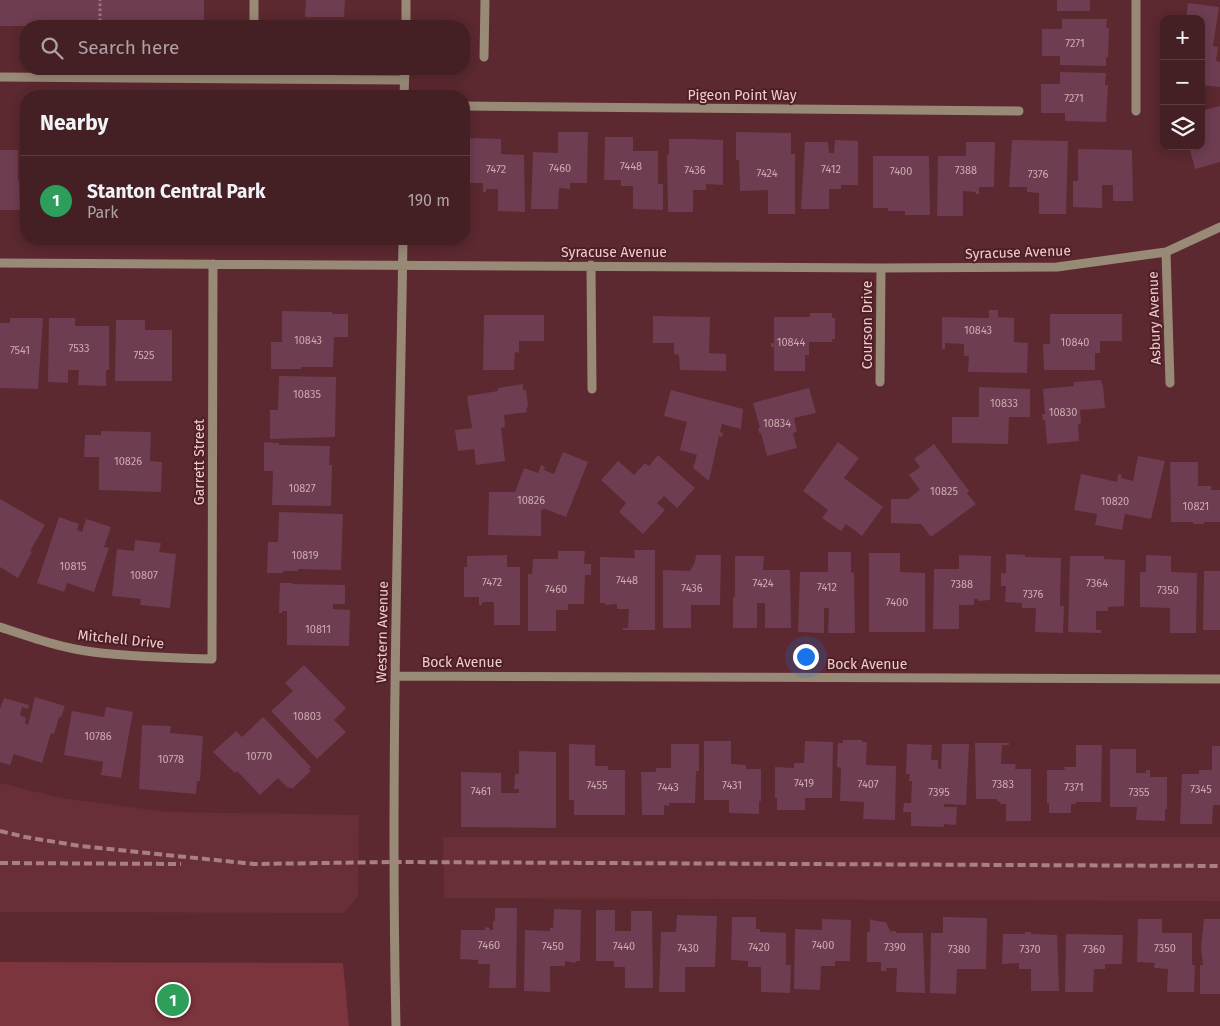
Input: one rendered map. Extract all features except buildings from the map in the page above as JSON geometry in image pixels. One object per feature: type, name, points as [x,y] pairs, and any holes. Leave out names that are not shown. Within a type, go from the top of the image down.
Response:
[{"type":"street","points":[[254,0],[254,20]]},
{"type":"street","points":[[406,0],[406,20]]},
{"type":"street","points":[[484,57],[485,0]]},
{"type":"street","points":[[1136,0],[1136,111]]},
{"type":"street","points":[[0,76],[126,75]]},
{"type":"street","points":[[278,75],[404,80]]},
{"type":"street","points":[[404,75],[404,90]]},
{"type":"street","name":"Pigeon Point Way","points":[[470,106],[1019,111]]},
{"type":"street","name":"Syracuse Avenue","points":[[0,263],[881,268],[1057,267],[1166,252],[1220,226]]},
{"type":"street","name":"Western Avenue","points":[[396,1026],[394,676],[403,245]]},
{"type":"street","name":"Asbury Avenue","points":[[1166,252],[1170,383]]},
{"type":"street","name":"Garrett Street","points":[[212,659],[213,264]]},
{"type":"street","points":[[591,265],[592,389]]},
{"type":"street","name":"Courson Drive","points":[[880,382],[881,268]]},
{"type":"street","name":"Mitchell Drive","points":[[0,627],[34,639],[91,652],[212,659]]},
{"type":"street","name":"Bock Avenue","points":[[394,676],[1220,679]]},
{"type":"path","points":[[100,0],[100,20]]},
{"type":"shaded area","points":[[0,783],[61,798],[168,812],[359,815],[358,896],[344,913],[0,912]]},
{"type":"shaded area","points":[[443,837],[1220,837],[1220,901],[444,898]]},
{"type":"shaded area","points":[[0,962],[343,963],[349,1026],[0,1026]]},
{"type":"railway","points":[[0,831],[80,846],[254,864],[395,862],[1220,866]]},
{"type":"railway","points":[[0,863],[181,864]]},
{"type":"place","name":"Stanton Central Park","points":[[173,1000]]}]
